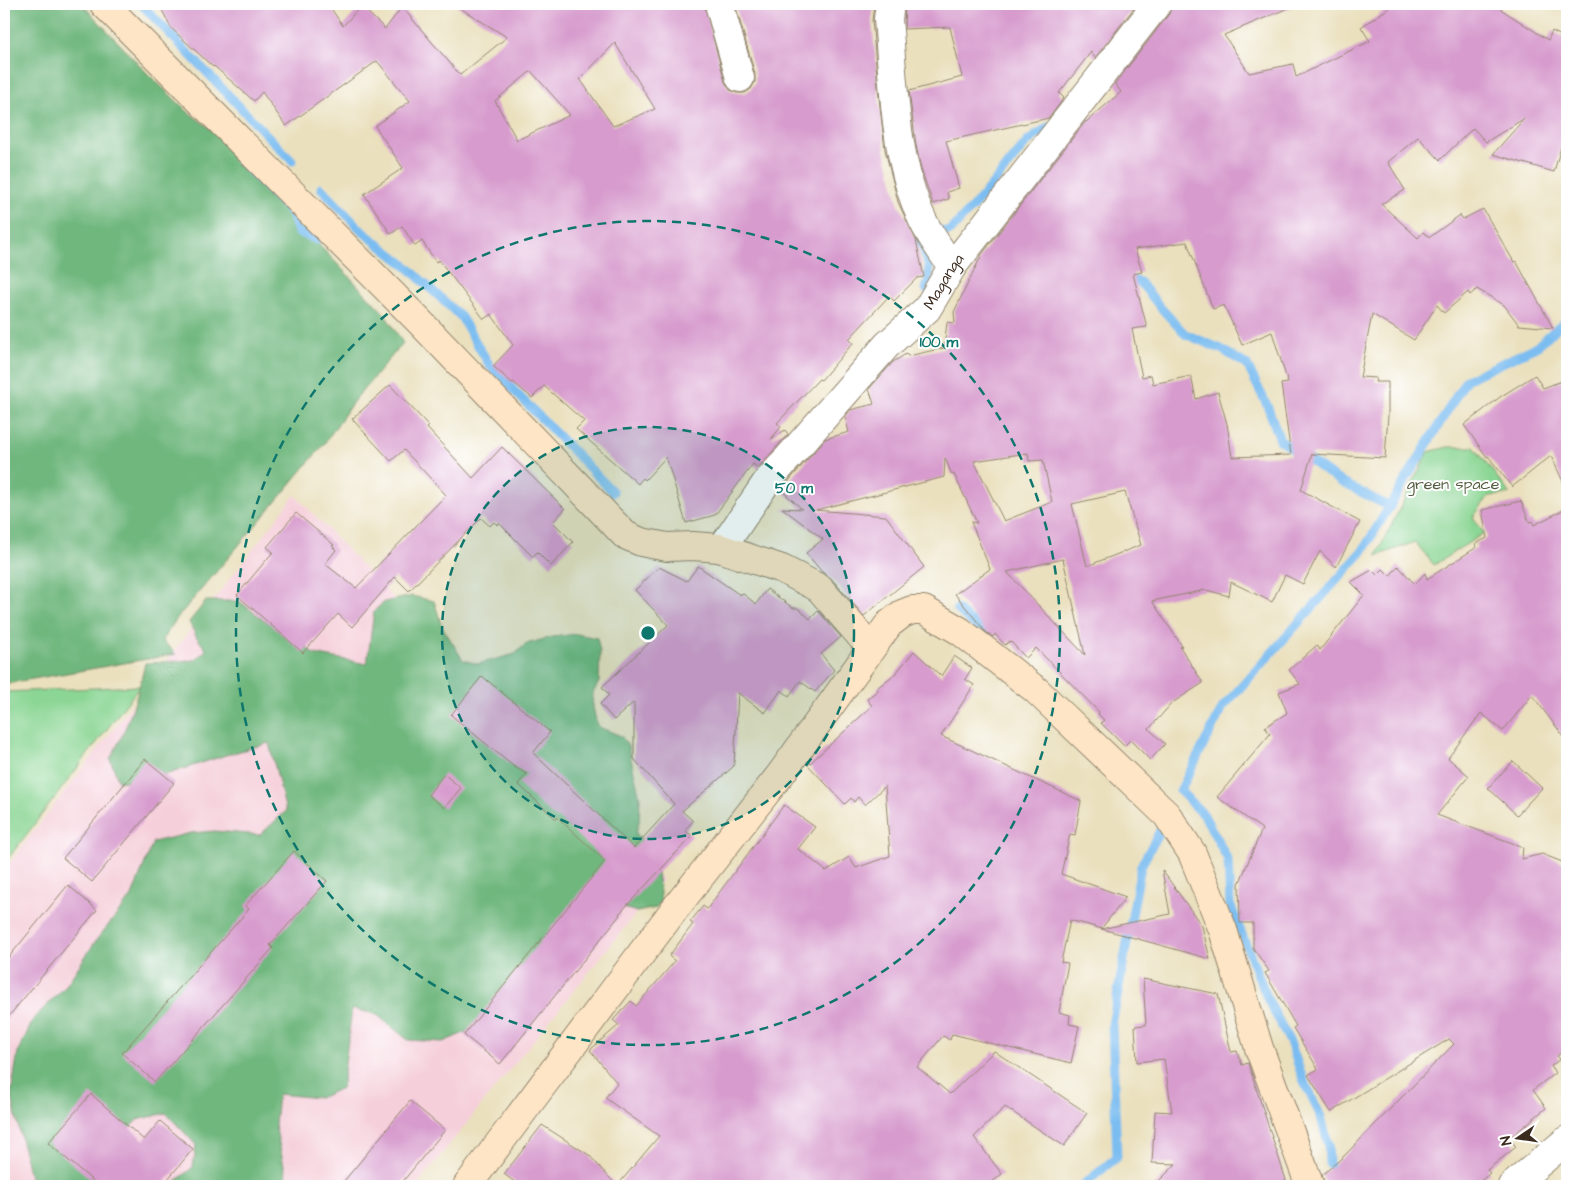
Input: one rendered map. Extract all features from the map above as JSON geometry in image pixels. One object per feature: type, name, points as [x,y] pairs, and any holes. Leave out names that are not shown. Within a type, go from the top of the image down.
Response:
[{"type":"street","points":[[104,4],[418,320],[625,535],[641,542],[667,547],[719,548],[782,569],[819,588],[871,648]]},
{"type":"street","points":[[720,4],[740,78]]},
{"type":"street","points":[[890,4],[888,19],[897,125],[909,182],[924,222],[952,267]]},
{"type":"street","name":"Maganga","points":[[719,548],[724,545],[766,482],[887,345],[927,309],[952,267],[1157,4]]},
{"type":"street","points":[[467,1186],[674,910],[780,775],[888,624],[902,614],[912,610],[924,610],[960,631],[1036,690],[1167,815],[1192,854],[1223,930],[1259,1048],[1310,1186]]},
{"type":"street","points":[[1512,1186],[1567,1140]]},
{"type":"shaded area","points":[[295,495],[663,880],[416,1186],[4,1186],[4,870]]},
{"type":"green space","points":[[4,4],[82,4],[148,74],[188,112],[226,140],[248,172],[284,204],[320,246],[384,313],[403,343],[353,402],[324,444],[178,617],[162,640],[176,654],[4,684]]},
{"type":"green space","name":"green space","points":[[1448,447],[1474,447],[1510,494],[1489,496],[1473,517],[1484,533],[1434,565],[1415,542],[1376,556],[1428,452]]},
{"type":"green space","points":[[412,596],[434,601],[442,626],[463,660],[478,664],[515,654],[526,644],[552,637],[577,634],[597,638],[600,652],[599,682],[592,695],[596,721],[599,727],[621,736],[628,746],[640,798],[639,822],[636,833],[655,858],[661,900],[656,908],[637,912],[620,907],[490,1022],[443,1042],[408,1040],[376,1014],[352,1009],[342,1088],[319,1098],[278,1094],[275,1125],[287,1179],[284,1186],[170,1186],[193,1167],[196,1145],[166,1113],[137,1120],[96,1163],[103,1186],[32,1186],[11,1094],[18,1052],[34,1018],[65,987],[97,939],[132,896],[153,842],[191,833],[215,831],[260,835],[286,811],[269,743],[168,774],[119,782],[110,759],[122,736],[131,712],[145,663],[195,660],[206,650],[189,622],[206,601],[239,601],[267,622],[297,640],[314,654],[367,664],[374,611],[384,602]]},
{"type":"green space","points":[[140,686],[4,864],[4,692]]},
{"type":"building","points":[[159,4],[328,4],[343,26],[361,6],[385,29],[402,7],[460,75],[507,37],[453,4],[704,4],[725,82],[730,90],[737,93],[745,93],[751,89],[755,82],[755,74],[735,4],[874,4],[872,20],[885,150],[898,202],[916,240],[924,277],[917,278],[894,301],[889,296],[849,339],[853,343],[821,380],[819,379],[777,423],[781,427],[771,439],[785,430],[788,434],[758,468],[753,464],[715,515],[686,523],[666,457],[645,480],[643,478],[638,484],[576,429],[584,421],[544,386],[532,398],[512,383],[493,366],[513,345],[491,314],[484,319],[439,260],[436,262],[422,241],[415,246],[402,226],[391,234],[364,194],[403,168],[375,126],[410,101],[377,61],[286,126],[262,92],[254,101],[213,67],[171,28]],"holes":[[[615,43],[655,109],[613,126],[580,79]],[[531,71],[570,115],[517,140],[495,101]]]},
{"type":"building","points":[[905,4],[1137,4],[1095,58],[1091,52],[1059,93],[1064,98],[1049,118],[946,141],[959,188],[947,192],[949,199],[933,204],[921,169],[909,91],[962,77],[950,27],[904,29]]},
{"type":"building","points":[[1172,4],[1298,4],[1224,35],[1249,73],[1293,64],[1296,77],[1370,41],[1361,27],[1395,4],[1493,4],[1548,40],[1552,31],[1567,39],[1567,125],[1554,172],[1493,154],[1525,118],[1486,142],[1473,128],[1440,160],[1418,137],[1388,162],[1405,190],[1381,204],[1418,238],[1423,232],[1430,237],[1460,215],[1463,219],[1483,209],[1514,262],[1516,261],[1553,328],[1519,325],[1504,305],[1477,289],[1470,295],[1468,292],[1444,313],[1437,305],[1414,340],[1372,314],[1360,377],[1376,378],[1375,382],[1388,382],[1385,458],[1312,454],[1301,490],[1360,522],[1336,567],[1320,551],[1303,584],[1285,575],[1272,602],[1231,582],[1229,596],[1206,590],[1152,601],[1182,646],[1180,647],[1203,683],[1172,703],[1149,729],[1165,744],[1150,760],[1130,740],[1124,746],[1101,723],[1104,720],[1098,714],[1099,712],[1036,648],[1026,658],[1010,641],[1005,645],[995,634],[993,637],[985,631],[955,594],[990,569],[971,522],[977,523],[945,458],[944,477],[816,510],[886,516],[924,567],[864,616],[806,553],[823,539],[782,508],[802,509],[781,490],[825,439],[849,432],[845,417],[850,410],[874,404],[869,389],[893,362],[906,354],[908,356],[944,348],[947,322],[955,323],[954,312],[982,254],[1086,121],[1121,92],[1115,84],[1169,14]],"holes":[[[1187,242],[1213,309],[1224,305],[1242,345],[1272,332],[1288,383],[1281,384],[1291,455],[1232,457],[1227,424],[1218,392],[1196,399],[1191,376],[1153,384],[1151,375],[1142,377],[1132,329],[1147,327],[1133,274],[1142,272],[1135,249]],[[1028,453],[1029,461],[1043,460],[1052,502],[1004,521],[974,461]],[[1125,492],[1141,545],[1087,566],[1072,504]],[[1063,559],[1085,655],[1007,572]]]},
{"type":"building","points":[[1535,375],[1543,388],[1567,379],[1567,490],[1551,456],[1512,487],[1464,425],[1500,397]]},
{"type":"building","points":[[390,385],[429,426],[427,428],[473,478],[502,447],[565,509],[553,522],[573,542],[551,566],[537,552],[533,557],[499,523],[497,525],[494,522],[490,526],[481,518],[409,591],[395,577],[352,627],[338,614],[303,653],[237,595],[273,552],[267,547],[296,513],[334,545],[332,546],[336,550],[325,564],[356,588],[446,495],[404,450],[391,461],[352,419]]},
{"type":"building","points":[[1521,501],[1529,522],[1532,521],[1534,525],[1567,508],[1567,741],[1532,695],[1503,731],[1481,713],[1448,758],[1469,776],[1437,815],[1523,847],[1522,859],[1542,854],[1567,864],[1567,1048],[1557,1056],[1560,1059],[1551,1066],[1555,1073],[1533,1090],[1546,1108],[1510,1138],[1516,1147],[1487,1170],[1490,1173],[1475,1186],[1325,1186],[1322,1175],[1344,1156],[1454,1044],[1449,1039],[1331,1112],[1308,1075],[1318,1069],[1293,1028],[1296,1026],[1265,973],[1269,971],[1253,948],[1253,923],[1240,923],[1239,884],[1262,829],[1217,797],[1270,734],[1265,727],[1287,713],[1279,692],[1300,684],[1289,670],[1317,645],[1320,650],[1364,595],[1351,582],[1372,570],[1377,575],[1383,569],[1390,576],[1398,566],[1415,584],[1425,573],[1427,579],[1477,547],[1475,544],[1487,538],[1482,510]]},
{"type":"building","points":[[698,566],[740,595],[742,593],[756,604],[767,589],[793,608],[798,608],[810,619],[818,611],[841,637],[821,654],[834,670],[815,692],[800,681],[789,696],[781,690],[765,713],[738,693],[734,766],[682,811],[693,821],[685,830],[692,836],[619,914],[500,1064],[464,1035],[605,861],[518,784],[527,774],[513,766],[451,715],[482,676],[550,732],[533,753],[634,848],[674,804],[634,759],[634,702],[614,720],[600,704],[609,695],[602,687],[668,625],[635,590],[659,567],[687,581]]},
{"type":"building","points":[[914,651],[941,676],[954,656],[972,668],[965,679],[974,685],[941,736],[1081,801],[1075,835],[1070,834],[1061,874],[1126,897],[1101,929],[1070,920],[1061,962],[1068,963],[1059,1012],[1070,1015],[1069,1024],[1079,1026],[1071,1063],[952,1034],[950,1040],[943,1036],[917,1067],[950,1094],[994,1051],[1087,1113],[1064,1146],[1005,1107],[974,1137],[1002,1174],[987,1186],[617,1186],[659,1136],[605,1098],[617,1083],[590,1050],[619,1025],[613,1020],[631,1001],[636,1006],[675,961],[669,956],[693,924],[690,922],[703,906],[707,909],[784,805],[815,827],[798,849],[826,871],[849,857],[856,868],[890,856],[885,786],[865,805],[858,797],[854,802],[851,798],[845,804],[808,765],[872,706],[867,699],[878,690],[877,688],[896,673]]},
{"type":"building","points":[[145,759],[174,783],[92,882],[63,858]]},
{"type":"building","points":[[1513,761],[1542,788],[1517,815],[1488,788]]},
{"type":"building","points":[[444,774],[461,788],[444,808],[428,795]]},
{"type":"building","points":[[294,851],[327,881],[270,945],[273,948],[155,1082],[122,1053],[249,909],[245,906]]},
{"type":"building","points":[[1162,870],[1202,926],[1210,959],[1102,929],[1170,914]]},
{"type":"building","points":[[68,885],[97,910],[4,1022],[4,963]]},
{"type":"building","points":[[1143,979],[1218,994],[1231,1052],[1237,1051],[1242,1065],[1248,1063],[1286,1180],[1270,1186],[1154,1186],[1176,1164],[1152,1163],[1155,1111],[1172,1112],[1164,1059],[1137,1062],[1135,1026],[1146,1025]]},
{"type":"building","points":[[91,1094],[144,1140],[160,1121],[193,1149],[162,1186],[99,1186],[48,1143]]},
{"type":"building","points":[[410,1101],[445,1130],[399,1186],[340,1186]]},
{"type":"building","points":[[542,1125],[589,1155],[617,1186],[520,1186],[504,1174]]},
{"type":"waterway","points":[[141,4],[292,161]]},
{"type":"waterway","points":[[935,228],[944,232],[950,231],[981,198],[1027,142],[1048,127]]},
{"type":"waterway","points":[[239,159],[292,214],[298,232],[317,240]]},
{"type":"waterway","points":[[321,188],[363,232],[404,264],[461,317],[490,366],[613,492]]},
{"type":"waterway","points":[[920,239],[929,269],[926,289]]},
{"type":"waterway","points":[[1123,282],[1131,280],[1140,282],[1185,334],[1221,349],[1247,365],[1267,405],[1280,440],[1341,482],[1390,507]]},
{"type":"waterway","points":[[1329,1164],[1328,1144],[1321,1117],[1303,1079],[1290,1042],[1268,1000],[1230,904],[1228,860],[1204,815],[1180,791],[1223,707],[1362,552],[1466,380],[1536,347],[1567,319]]},
{"type":"waterway","points":[[957,609],[990,639]]},
{"type":"waterway","points":[[1082,1186],[1117,1157],[1112,1025],[1141,866],[1162,827]]}]
